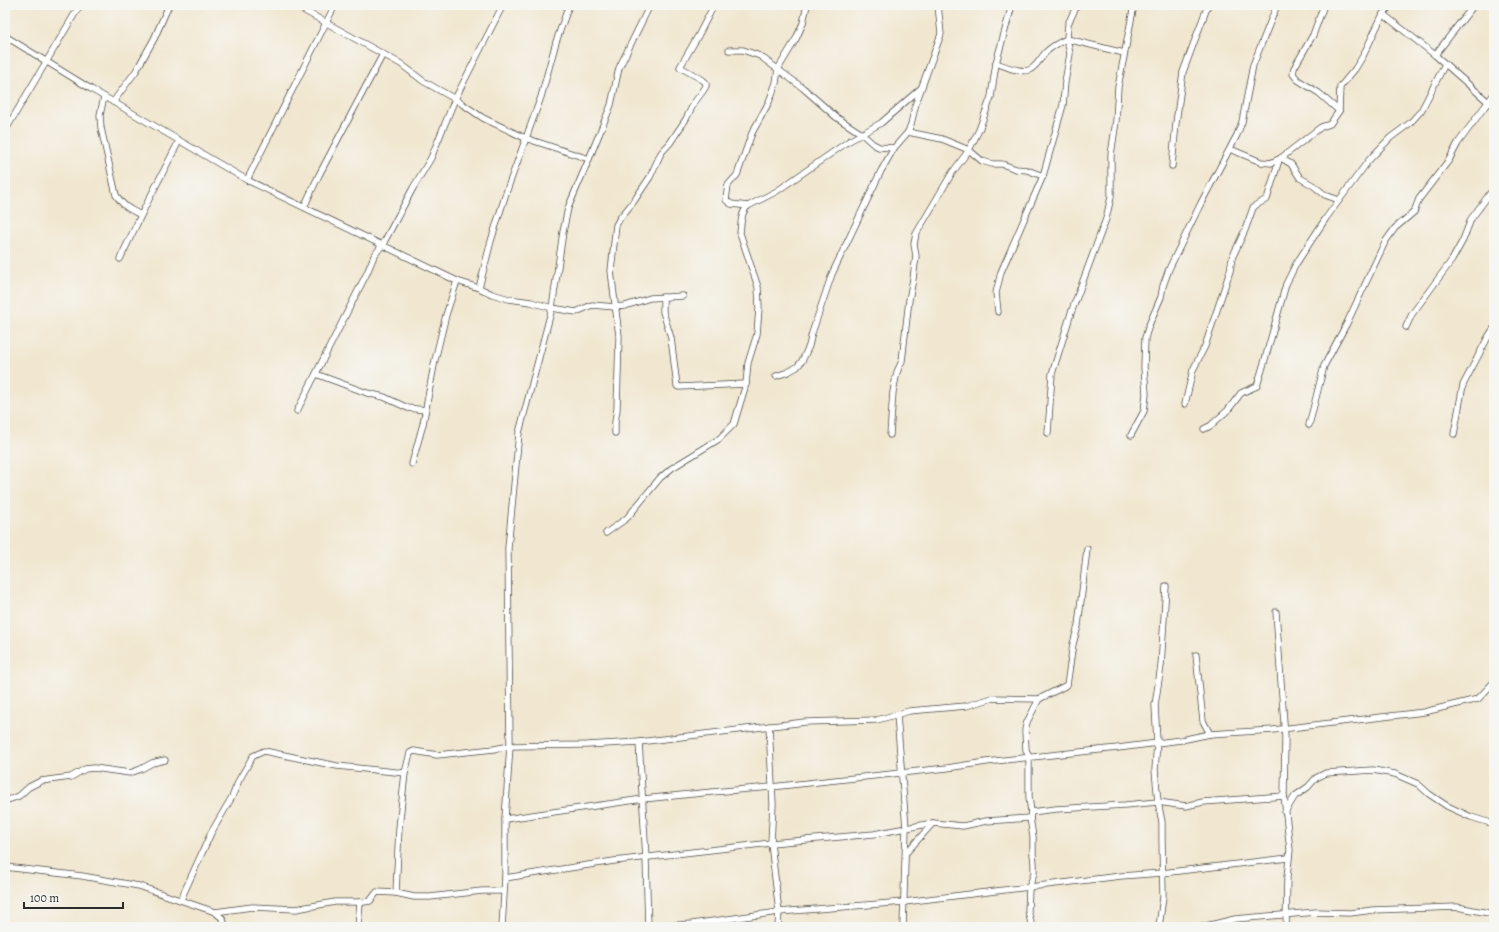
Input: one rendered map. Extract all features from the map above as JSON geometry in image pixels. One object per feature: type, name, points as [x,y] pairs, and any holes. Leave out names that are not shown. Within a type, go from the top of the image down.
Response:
[{"type":"street","points":[[5,131],[80,5]]},
{"type":"street","points":[[113,102],[136,71],[154,39],[169,5]]},
{"type":"street","points":[[294,5],[401,64],[423,81],[455,99],[483,118],[526,138],[590,159]]},
{"type":"street","points":[[247,180],[335,5]]},
{"type":"street","points":[[297,411],[367,273],[370,262],[383,244],[412,188],[431,158],[455,99],[503,5]]},
{"type":"street","points":[[479,288],[491,241],[541,97],[556,42],[569,5]]},
{"type":"street","points":[[502,927],[505,878],[505,819],[510,746],[508,548],[519,433],[552,308],[568,208],[590,159],[611,105],[619,68],[650,5]]},
{"type":"street","points":[[615,433],[614,422],[617,409],[619,336],[611,271],[616,225],[650,177],[660,153],[670,143],[706,86],[706,83],[703,80],[680,67],[714,5]]},
{"type":"street","points":[[748,206],[731,204],[726,200],[728,185],[737,175],[752,133],[770,102],[776,83],[778,69],[796,39],[803,23],[807,5]]},
{"type":"street","points":[[776,376],[797,367],[802,361],[809,346],[832,274],[881,171],[894,148],[908,132],[912,124],[920,89],[941,34],[938,5]]},
{"type":"street","points":[[890,435],[893,392],[897,372],[902,361],[916,256],[914,244],[916,234],[952,173],[969,150],[979,130],[991,97],[996,63],[1012,5]]},
{"type":"street","points":[[998,312],[996,293],[1002,272],[1043,176],[1063,105],[1070,54],[1067,39],[1068,24],[1077,5]]},
{"type":"street","points":[[1048,433],[1052,374],[1071,313],[1109,208],[1111,197],[1111,155],[1116,121],[1118,87],[1134,5]]},
{"type":"street","points":[[1172,166],[1183,72],[1208,5]]},
{"type":"street","points":[[1131,435],[1144,411],[1146,394],[1144,366],[1145,338],[1149,325],[1161,297],[1169,269],[1201,203],[1230,149],[1242,122],[1253,65],[1277,5]]},
{"type":"street","points":[[1324,5],[1313,35],[1294,68],[1293,74],[1298,80],[1324,96],[1339,111]]},
{"type":"street","points":[[1230,149],[1261,162],[1271,163],[1280,159],[1321,127],[1330,124],[1339,111],[1340,87],[1355,69],[1363,56],[1383,14],[1391,5]]},
{"type":"street","points":[[1434,55],[1474,5]]},
{"type":"street","points":[[1383,14],[1434,55],[1494,107]]},
{"type":"street","points":[[5,36],[104,97],[247,180],[383,244],[457,281],[509,299],[531,302],[552,308],[576,312],[592,305],[616,307],[625,306],[650,298],[683,296]]},
{"type":"street","points":[[996,63],[1017,70],[1029,70],[1046,51],[1067,39],[1124,53]]},
{"type":"street","points":[[729,50],[743,50],[760,56],[802,88],[836,117],[879,147],[894,148]]},
{"type":"street","points":[[304,207],[319,175],[383,54]]},
{"type":"street","points":[[1204,429],[1210,426],[1228,410],[1241,393],[1257,386],[1286,284],[1296,264],[1339,200],[1369,160],[1390,138],[1410,123],[1421,111],[1437,82],[1444,64]]},
{"type":"street","points":[[606,533],[627,518],[660,478],[672,468],[720,439],[734,424],[746,384],[748,363],[757,334],[759,308],[758,288],[740,233],[740,224],[744,209],[777,191],[816,163],[862,134],[882,124],[920,89]]},
{"type":"street","points":[[1309,425],[1324,366],[1347,324],[1385,242],[1395,228],[1414,212],[1419,199],[1449,160],[1458,143],[1494,94]]},
{"type":"street","points":[[104,97],[100,115],[101,128],[116,195],[126,208],[141,215]]},
{"type":"street","points":[[908,132],[942,139],[969,150],[982,161],[1027,170],[1043,176]]},
{"type":"street","points":[[120,259],[141,215],[180,141]]},
{"type":"street","points":[[1280,159],[1291,164],[1300,178],[1314,186],[1325,195],[1339,200]]},
{"type":"street","points":[[1184,404],[1193,370],[1205,346],[1230,271],[1232,258],[1253,208],[1267,199],[1280,159]]},
{"type":"street","points":[[1406,327],[1412,314],[1452,260],[1463,240],[1471,219],[1494,188]]},
{"type":"street","points":[[412,464],[423,424],[446,315],[457,281]]},
{"type":"street","points":[[663,297],[663,312],[671,338],[677,386],[746,384]]},
{"type":"street","points":[[1454,434],[1463,384],[1487,338],[1494,328]]},
{"type":"street","points":[[316,374],[367,393],[384,397],[408,408],[425,410]]},
{"type":"street","points":[[396,893],[397,846],[405,773],[410,753],[414,751],[437,755],[481,751],[510,746],[587,745],[639,742],[804,722],[877,720],[909,711],[966,706],[993,698],[1039,699],[1067,685],[1073,644],[1078,626],[1086,549]]},
{"type":"street","points":[[1159,927],[1163,897],[1162,822],[1158,802],[1156,770],[1157,742],[1155,705],[1161,666],[1166,586]]},
{"type":"street","points":[[1276,612],[1284,728],[1284,796],[1290,850],[1288,858],[1285,915],[1286,927]]},
{"type":"street","points":[[1196,655],[1203,721],[1210,734]]},
{"type":"street","points":[[505,819],[643,799],[771,788],[947,768],[986,762],[1181,740],[1210,734],[1370,720],[1424,712],[1478,699],[1494,682]]},
{"type":"street","points":[[1032,927],[1028,911],[1029,888],[1034,873],[1034,863],[1029,797],[1029,758],[1026,750],[1025,730],[1027,722],[1039,699]]},
{"type":"street","points":[[897,715],[906,828],[903,927]]},
{"type":"street","points":[[769,726],[772,804],[771,843],[779,912],[778,927]]},
{"type":"street","points":[[639,742],[649,927],[692,924],[779,912],[904,902],[1288,858]]},
{"type":"street","points":[[181,899],[211,834],[232,797],[238,780],[253,756],[264,750],[337,766],[405,773]]},
{"type":"street","points":[[5,801],[19,796],[28,787],[41,781],[71,777],[85,769],[94,768],[130,773],[152,763],[165,760]]},
{"type":"street","points":[[1285,812],[1295,796],[1316,778],[1326,774],[1373,770],[1396,774],[1418,784],[1429,794],[1447,806],[1471,817],[1494,824]]},
{"type":"street","points":[[505,878],[606,862],[771,843],[874,834],[933,823],[963,826],[986,821],[1031,815],[1056,808],[1158,802],[1186,806],[1203,802],[1284,796]]},
{"type":"street","points":[[906,853],[933,823]]},
{"type":"street","points":[[5,868],[82,876],[132,885],[181,899],[215,912],[222,918],[226,927]]},
{"type":"street","points":[[215,912],[252,907],[296,909],[335,902],[370,901],[377,892],[396,893],[414,897],[430,897],[482,891],[503,892]]},
{"type":"street","points":[[358,927],[360,902]]},
{"type":"street","points":[[1202,927],[1236,918],[1316,912],[1350,912],[1457,907],[1494,914]]}]
